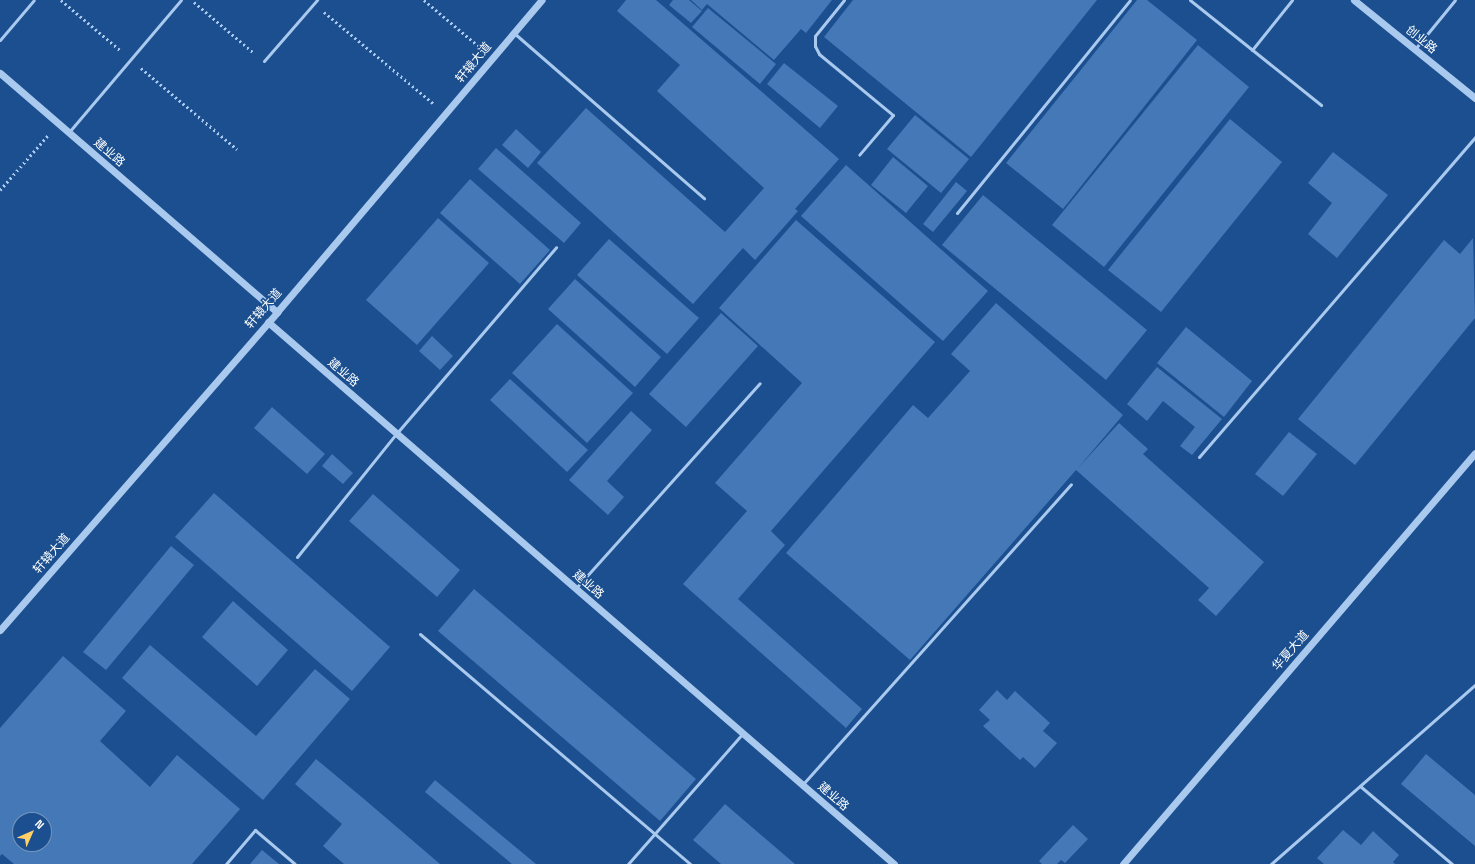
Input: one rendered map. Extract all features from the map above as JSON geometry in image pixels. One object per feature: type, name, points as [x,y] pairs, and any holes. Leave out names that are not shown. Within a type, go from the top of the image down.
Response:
[{"type":"street","name":"轩辕大道","points":[[0,630],[277,312],[542,0]]},
{"type":"street","name":"创业路","points":[[1354,0],[1475,98]]},
{"type":"street","name":"建业路","points":[[0,72],[277,312]]},
{"type":"street","name":"建业路","points":[[268,322],[894,864]]},
{"type":"street","name":"华夏大道","points":[[1123,864],[1475,453]]},
{"type":"lane","points":[[0,40],[34,0]]},
{"type":"lane","points":[[69,132],[181,0]]},
{"type":"lane","points":[[264,61],[317,0]]},
{"type":"lane","points":[[844,0],[815,36],[814,46],[819,54],[893,115],[859,155]]},
{"type":"lane","points":[[957,213],[1130,0]]},
{"type":"lane","points":[[1190,0],[1321,105]]},
{"type":"lane","points":[[1252,50],[1292,0]]},
{"type":"lane","points":[[1415,49],[1455,0]]},
{"type":"lane","points":[[514,33],[704,198]]},
{"type":"lane","points":[[1199,457],[1475,137]]},
{"type":"lane","points":[[297,557],[396,434],[556,247]]},
{"type":"lane","points":[[576,588],[760,383]]},
{"type":"lane","points":[[803,785],[1071,484]]},
{"type":"lane","points":[[420,634],[690,864]]},
{"type":"lane","points":[[1271,864],[1475,685]]},
{"type":"lane","points":[[628,864],[743,733]]},
{"type":"lane","points":[[1360,786],[1452,864]]},
{"type":"lane","points":[[226,864],[254,830],[295,864]]},
{"type":"path","points":[[61,0],[237,149]]},
{"type":"path","points":[[192,0],[264,61]]},
{"type":"path","points":[[424,0],[493,58]]},
{"type":"path","points":[[314,3],[445,114]]},
{"type":"path","points":[[0,190],[59,124]]},
{"type":"building","points":[[626,0],[656,0],[839,159],[795,209],[798,211],[755,260],[743,248],[693,304],[537,163],[586,108],[725,232],[764,188],[657,91],[680,65],[617,11]]},
{"type":"building","points":[[673,0],[689,0],[702,11],[691,23],[669,5]]},
{"type":"building","points":[[691,0],[832,0],[806,33],[801,29],[774,60],[707,4],[702,10]]},
{"type":"building","points":[[853,0],[1097,0],[971,157],[824,37]]},
{"type":"building","points":[[1137,0],[1147,0],[1197,40],[1063,209],[1006,163]]},
{"type":"building","points":[[708,8],[776,64],[760,84],[692,27]]},
{"type":"building","points":[[1198,45],[1249,87],[1104,267],[1052,225]]},
{"type":"building","points":[[784,63],[838,106],[820,128],[767,84]]},
{"type":"building","points":[[915,115],[969,159],[941,193],[887,149]]},
{"type":"building","points":[[1230,119],[1282,162],[1161,312],[1108,270]]},
{"type":"building","points":[[516,129],[541,152],[528,168],[502,145]]},
{"type":"building","points":[[496,148],[581,223],[564,243],[478,169]]},
{"type":"building","points":[[1333,152],[1388,195],[1337,258],[1308,234],[1332,203],[1308,183]]},
{"type":"building","points":[[893,157],[928,186],[906,213],[871,185]]},
{"type":"building","points":[[846,165],[988,291],[943,341],[801,216]]},
{"type":"building","points":[[470,179],[550,250],[520,284],[440,213]]},
{"type":"building","points":[[956,182],[967,191],[933,232],[923,224]]},
{"type":"building","points":[[983,195],[1147,330],[1106,380],[942,245]]},
{"type":"building","points":[[438,218],[489,263],[417,345],[366,300]]},
{"type":"building","points":[[796,220],[935,342],[771,531],[785,545],[738,599],[862,709],[846,728],[683,584],[747,511],[715,483],[802,383],[719,308]]},
{"type":"building","points":[[1473,238],[1475,318],[1355,465],[1298,419],[1444,240],[1460,254]]},
{"type":"building","points":[[609,239],[699,318],[667,354],[577,275]]},
{"type":"building","points":[[575,279],[661,357],[635,387],[548,309]]},
{"type":"building","points":[[996,303],[1123,415],[1078,468],[1119,423],[1148,449],[1143,454],[1264,562],[1216,616],[1198,600],[1209,588],[1076,470],[910,660],[786,553],[913,405],[928,418],[970,371],[951,354]]},
{"type":"building","points":[[721,313],[758,346],[686,427],[649,394]]},
{"type":"building","points":[[557,324],[633,393],[587,443],[512,373]]},
{"type":"building","points":[[1186,327],[1252,381],[1224,417],[1157,363]]},
{"type":"building","points":[[432,336],[453,356],[440,370],[419,351]]},
{"type":"building","points":[[1157,367],[1222,419],[1192,455],[1180,446],[1195,427],[1163,401],[1147,421],[1127,404]]},
{"type":"building","points":[[510,379],[588,450],[567,472],[490,400]]},
{"type":"building","points":[[272,407],[325,454],[307,474],[254,428]]},
{"type":"building","points":[[631,411],[652,430],[607,481],[624,497],[608,515],[569,480]]},
{"type":"building","points":[[1289,432],[1317,454],[1283,496],[1255,474]]},
{"type":"building","points":[[332,454],[353,473],[343,484],[322,466]]},
{"type":"building","points":[[214,493],[390,647],[352,691],[175,537]]},
{"type":"building","points":[[373,494],[460,570],[437,597],[349,521]]},
{"type":"building","points":[[171,546],[194,565],[106,670],[83,652]]},
{"type":"building","points":[[474,589],[696,779],[660,821],[438,631]]},
{"type":"building","points":[[233,601],[288,650],[257,686],[202,637]]},
{"type":"building","points":[[150,645],[256,736],[315,669],[350,699],[263,800],[122,678]]},
{"type":"building","points":[[63,656],[126,711],[100,741],[150,787],[177,755],[240,809],[192,864],[14,864],[2,854],[0,856],[0,728]]},
{"type":"building","points":[[997,690],[1007,700],[1015,691],[1050,723],[1043,731],[1057,743],[1035,768],[1023,757],[1020,760],[983,726],[990,720],[979,710]]},
{"type":"building","points":[[1426,754],[1475,795],[1475,846],[1401,784]]},
{"type":"building","points":[[316,759],[440,864],[344,864],[323,846],[342,824],[295,784]]},
{"type":"building","points":[[435,780],[536,864],[512,864],[425,792]]},
{"type":"building","points":[[725,804],[795,864],[721,864],[693,840]]},
{"type":"building","points":[[1073,825],[1088,839],[1065,863],[1061,860],[1057,864],[1042,864],[1039,861]]},
{"type":"building","points":[[1343,830],[1361,845],[1373,831],[1399,855],[1393,862],[1395,864],[1324,864],[1317,858]]},
{"type":"building","points":[[262,850],[279,864],[250,864]]}]
